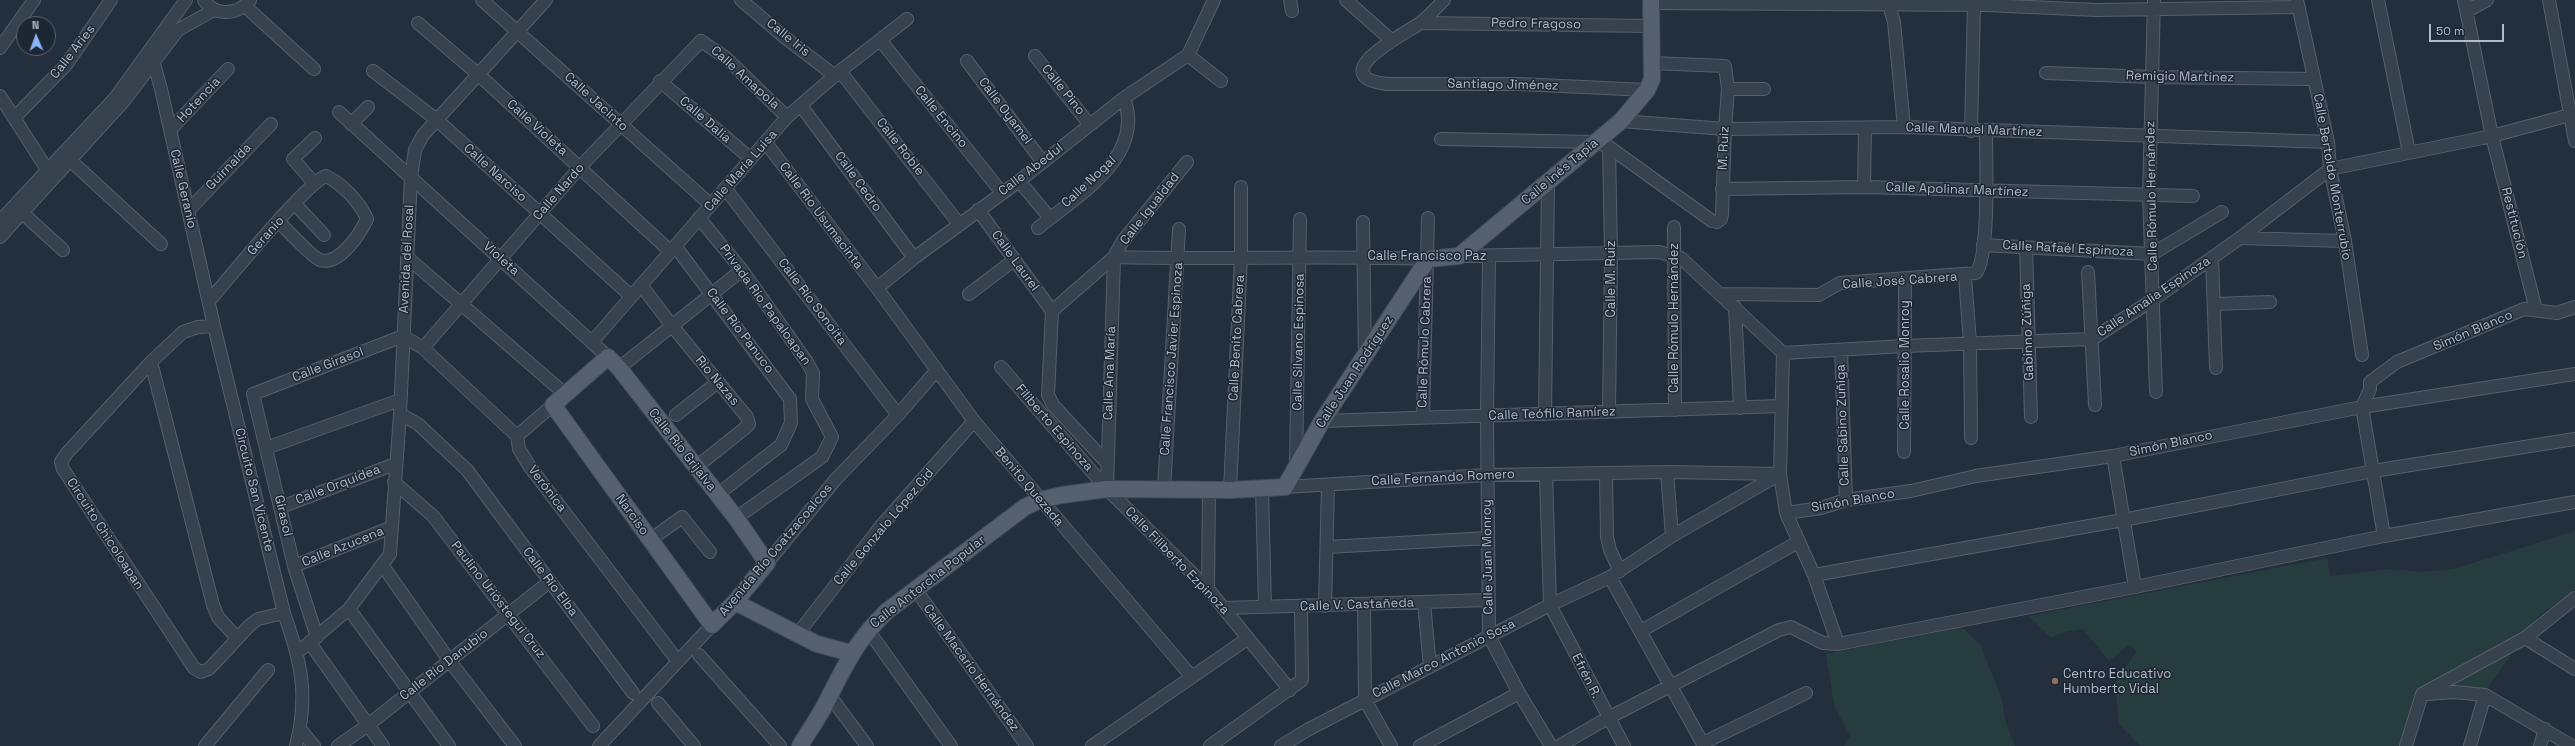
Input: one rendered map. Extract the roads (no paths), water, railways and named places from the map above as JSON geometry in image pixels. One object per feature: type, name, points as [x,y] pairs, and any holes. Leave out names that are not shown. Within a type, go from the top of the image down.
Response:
[{"type":"main road","points":[[1650,77],[1651,1]]},
{"type":"main road","name":"Calle Inés Tapia","points":[[1459,256],[1548,182],[1603,144],[1621,121],[1650,77]]},
{"type":"main road","name":"Calle Francisco Paz","points":[[1428,259],[1459,256]]},
{"type":"main road","name":"Calle Juan Rodríguez","points":[[1285,487],[1322,421],[1365,359],[1428,259]]},
{"type":"main road","points":[[552,405],[608,357]]},
{"type":"main road","name":"Calle Río Grijalva","points":[[608,357],[619,368],[695,468],[736,518],[767,563]]},
{"type":"main road","name":"Narciso","points":[[552,405],[712,625]]},
{"type":"main road","name":"Calle Fernando Romero","points":[[1107,489],[1230,490],[1285,487]]},
{"type":"main road","name":"Calle Antorcha Popular","points":[[800,746],[830,696],[851,653],[868,630],[887,611],[1025,507],[1040,500],[1062,495],[1107,489]]},
{"type":"main road","name":"Avenida Río Coatzacoalcos","points":[[712,625],[735,602],[767,563]]},
{"type":"main road","points":[[735,602],[797,635],[818,644],[851,653]]},
{"type":"street","points":[[0,48],[34,0]]},
{"type":"street","name":"Calle Aries","points":[[14,118],[66,65],[112,0]]},
{"type":"street","points":[[0,221],[18,209],[70,160],[123,102],[186,0]]},
{"type":"street","points":[[204,0],[214,10],[230,13],[248,3],[314,69]]},
{"type":"street","name":"Calle Jacinto","points":[[482,0],[710,205]]},
{"type":"street","name":"Avenida del Rosal","points":[[298,652],[349,608],[383,566],[390,554],[395,464],[400,414],[402,336],[408,258],[411,177],[415,150],[423,134],[479,75],[546,0]]},
{"type":"street","name":"Calle Iris","points":[[741,0],[783,36],[838,73]]},
{"type":"street","points":[[1214,0],[1188,55],[1221,81]]},
{"type":"street","points":[[1346,0],[1390,40],[1420,23],[1443,0]]},
{"type":"street","points":[[2378,0],[2409,152]]},
{"type":"street","points":[[2465,6],[2487,0]]},
{"type":"street","points":[[2549,0],[2575,141]]},
{"type":"street","points":[[1651,1],[1818,2],[1889,5],[1982,3],[2154,5],[2298,3]]},
{"type":"street","points":[[1971,130],[1982,3]]},
{"type":"street","name":"Calle Bertoldo Monterrubio","points":[[2298,3],[2328,142],[2330,169],[2345,241],[2362,355]]},
{"type":"street","points":[[1889,5],[1894,22],[1904,127]]},
{"type":"street","name":"Calle Rómulo Hernández","points":[[2154,5],[2149,196],[2154,299],[2156,392]]},
{"type":"street","name":"Restitución","points":[[2465,6],[2530,310]]},
{"type":"street","points":[[0,237],[18,209],[48,171],[115,98],[151,56],[178,30],[214,10]]},
{"type":"street","name":"Calle María Luisa","points":[[592,342],[788,117],[802,107],[838,73],[907,19]]},
{"type":"street","name":"Calle Violeta","points":[[418,23],[479,75],[673,249]]},
{"type":"street","name":"Pedro Fragoso","points":[[1420,23],[1651,26]]},
{"type":"street","name":"Calle Encino","points":[[881,40],[1002,193]]},
{"type":"street","name":"Santiago Jiménez","points":[[1390,40],[1368,58],[1363,73],[1366,78],[1374,82],[1387,84],[1519,84],[1650,77],[1725,66]]},
{"type":"street","name":"Calle Nardo","points":[[423,348],[580,167],[660,81],[701,41]]},
{"type":"street","name":"Calle Amapola","points":[[701,41],[725,57],[788,117]]},
{"type":"street","name":"Calle Abedul","points":[[877,288],[959,224],[1019,181],[1124,98],[1188,55]]},
{"type":"street","name":"Calle Geranio","points":[[151,56],[210,300],[214,326]]},
{"type":"street","name":"Calle Pino","points":[[1035,56],[1090,125]]},
{"type":"street","name":"Calle Oyamel","points":[[967,62],[1042,162]]},
{"type":"street","name":"M. Ruiz","points":[[1603,144],[1712,221],[1717,222],[1721,219],[1724,129],[1728,89],[1725,66]]},
{"type":"street","name":"Hotencia","points":[[170,130],[228,69]]},
{"type":"street","name":"Calle Narciso","points":[[373,71],[437,120],[631,296]]},
{"type":"street","name":"Calle Roble","points":[[838,73],[959,224]]},
{"type":"street","name":"Remigio Martínez","points":[[2046,73],[2151,77],[2314,79]]},
{"type":"street","name":"Calle Dalia","points":[[660,81],[750,159]]},
{"type":"street","points":[[1728,89],[1764,89]]},
{"type":"street","points":[[0,96],[48,171]]},
{"type":"street","name":"Calle Nogal","points":[[1038,228],[1107,169],[1122,150],[1130,123],[1124,98]]},
{"type":"street","points":[[351,124],[368,107]]},
{"type":"street","name":"Calle Cedro","points":[[802,107],[914,258]]},
{"type":"street","name":"Violeta","points":[[339,112],[592,342]]},
{"type":"street","points":[[2492,136],[2570,115]]},
{"type":"street","name":"Calle Manuel Martínez","points":[[1621,121],[1724,129],[1904,127],[1986,132],[2328,142]]},
{"type":"street","name":"Guirnalda","points":[[188,211],[271,124]]},
{"type":"street","points":[[1864,187],[1865,128]]},
{"type":"street","points":[[1983,245],[1986,191],[1986,132]]},
{"type":"street","name":"Calle Amalia Espinoza","points":[[1783,353],[2028,340],[2092,339],[2212,259],[2330,169],[2492,136]]},
{"type":"street","points":[[314,183],[293,159],[315,138]]},
{"type":"street","points":[[1441,139],[1603,144]]},
{"type":"street","name":"Calle Río Usumacinta","points":[[766,143],[877,288]]},
{"type":"street","name":"Calle M. Ruiz","points":[[1603,144],[1611,254],[1609,412]]},
{"type":"street","points":[[70,160],[161,244]]},
{"type":"street","name":"Calle Igualdad","points":[[1114,257],[1122,242],[1187,162]]},
{"type":"street","name":"Geranio","points":[[210,300],[279,222],[295,204],[314,183],[326,176],[333,180],[362,208],[367,219],[362,228],[338,258],[330,261],[320,260],[279,222]]},
{"type":"street","name":"Calle Nogal","points":[[1019,181],[1050,218]]},
{"type":"street","points":[[1545,414],[1548,182]]},
{"type":"street","name":"Calle Benito Cabrera","points":[[1230,490],[1241,257],[1241,187]]},
{"type":"street","name":"Calle Apolinar Martínez","points":[[1722,189],[1864,187],[2192,196]]},
{"type":"street","name":"Calle Río Sonoita","points":[[725,188],[898,416]]},
{"type":"street","points":[[295,204],[324,235]]},
{"type":"street","points":[[18,209],[63,250]]},
{"type":"street","name":"Calle Laurel","points":[[978,210],[1052,311]]},
{"type":"street","points":[[2152,254],[2222,212]]},
{"type":"street","name":"Privada Río Papaloapan","points":[[699,218],[742,270],[813,373],[812,399],[832,437],[822,457],[736,518]]},
{"type":"street","name":"Calle Rómulo Cabrera","points":[[1422,418],[1428,259],[1428,218]]},
{"type":"street","name":"Calle Silvano Espinosa","points":[[1296,465],[1300,219]]},
{"type":"street","points":[[1363,222],[1362,256],[1365,359]]},
{"type":"street","name":"Calle Rómulo Hernández","points":[[1674,227],[1675,410]]},
{"type":"street","name":"Calle Francisco Javier Espinoza","points":[[1164,489],[1179,258],[1179,229]]},
{"type":"street","points":[[2240,238],[2345,241]]},
{"type":"street","name":"Calle Rafaél Espinoza","points":[[1983,245],[2152,254]]},
{"type":"street","name":"Calle José Cabrera","points":[[1722,294],[1819,295],[1840,283],[1965,276],[1976,273],[1981,267],[1983,245]]},
{"type":"street","name":"Gabinno Zúñiga","points":[[2026,247],[2031,417]]},
{"type":"street","name":"Calle Río Panuco","points":[[673,249],[713,295],[790,399],[791,423],[781,445],[717,494]]},
{"type":"street","name":"Calle Francisco Paz","points":[[1459,256],[1489,257],[1659,252],[1673,254],[1681,258],[1722,294],[1783,353]]},
{"type":"street","name":"Calle Francisco Paz","points":[[1114,257],[1179,258],[1362,256],[1428,259]]},
{"type":"street","points":[[1107,463],[1053,405],[1048,395],[1052,311],[1114,257]]},
{"type":"street","name":"Calle Ana María","points":[[1107,489],[1114,257]]},
{"type":"street","name":"Calle Juan Monroy","points":[[1489,257],[1487,416],[1489,636],[1519,693],[1551,746]]},
{"type":"street","points":[[408,258],[565,394]]},
{"type":"street","points":[[2212,259],[2215,304],[2216,368]]},
{"type":"street","points":[[969,294],[1014,260]]},
{"type":"street","points":[[619,368],[673,327],[742,270]]},
{"type":"street","points":[[2088,272],[2095,405]]},
{"type":"street","points":[[1965,276],[1970,343],[1971,438]]},
{"type":"street","name":"Calle Rosalio Monroy","points":[[1904,452],[1905,279]]},
{"type":"street","name":"Río Nazas","points":[[641,285],[673,327],[747,417],[749,424],[695,468]]},
{"type":"street","name":"Benito Quezada","points":[[877,288],[936,371],[974,421],[1192,676]]},
{"type":"street","points":[[2215,304],[2270,302]]},
{"type":"street","points":[[1735,307],[1740,408]]},
{"type":"street","points":[[2530,310],[2557,313],[2575,307]]},
{"type":"street","name":"Simón Blanco","points":[[1786,512],[1821,508],[1846,500],[1911,491],[1976,476],[2113,456],[2362,406],[2370,389],[2370,382],[2397,362],[2530,310]]},
{"type":"street","name":"Circuito Chicoloapan","points":[[214,326],[198,327],[183,332],[151,362],[67,453],[61,462],[63,469],[194,668],[202,672],[209,669],[237,638],[258,620],[284,613]]},
{"type":"street","name":"Circuito San Vicente","points":[[214,326],[284,613],[298,652],[303,694],[300,728],[296,746]]},
{"type":"street","points":[[402,336],[423,348],[517,436],[552,405]]},
{"type":"street","name":"Calle Girasol","points":[[253,394],[402,336]]},
{"type":"street","name":"Calle Río Grijalva","points":[[592,342],[608,357]]},
{"type":"street","name":"Calle Sabino Zuñiga","points":[[1841,350],[1846,500]]},
{"type":"street","points":[[1783,353],[1780,474],[1786,512],[1798,542],[1814,574],[1838,644]]},
{"type":"street","points":[[151,362],[213,605],[218,617],[237,638]]},
{"type":"street","name":"Filiberto Espinoza","points":[[1001,367],[1107,489]]},
{"type":"street","name":"Avenida Río Coatzacoalcos","points":[[767,563],[836,480],[898,416],[936,371]]},
{"type":"street","points":[[2384,536],[2362,406],[2575,374]]},
{"type":"street","points":[[676,415],[718,382]]},
{"type":"street","name":"Girasol","points":[[253,394],[313,640],[383,746]]},
{"type":"street","points":[[266,448],[400,400]]},
{"type":"street","name":"Calle Teófilo Ramírez","points":[[1322,421],[1781,406]]},
{"type":"street","name":"Calle Río Elba","points":[[400,414],[418,424],[467,470],[633,693]]},
{"type":"street","name":"Calle Gonzalo López Cid","points":[[797,635],[881,526],[974,421]]},
{"type":"street","name":"Verónica","points":[[517,436],[519,449],[530,467],[677,660]]},
{"type":"street","points":[[1814,574],[2123,520],[2373,471],[2575,439]]},
{"type":"street","points":[[2113,456],[2135,587]]},
{"type":"street","name":"Calle Orquídea","points":[[281,507],[395,464]]},
{"type":"street","points":[[1667,472],[1672,536]]},
{"type":"street","name":"Calle Fernando Romero","points":[[1285,487],[1487,475],[1667,472],[1780,474]]},
{"type":"street","points":[[1606,473],[1607,537],[1615,574],[1641,631],[1670,687],[1703,744],[1806,693]]},
{"type":"street","points":[[1546,474],[1550,605]]},
{"type":"street","points":[[1615,574],[1672,536],[1780,474]]},
{"type":"street","name":"Paulino Urióstegui Cruz","points":[[394,482],[433,516],[593,726]]},
{"type":"street","points":[[1325,606],[1328,547],[1328,485]]},
{"type":"street","points":[[1262,488],[1265,606]]},
{"type":"street","name":"Calle Filiberto Ezpinoza","points":[[1107,489],[1208,589],[1225,608],[1247,639],[1290,690]]},
{"type":"street","points":[[1208,589],[1209,489]]},
{"type":"street","points":[[1559,746],[1608,718],[1779,630],[1791,627],[1823,643],[1838,644],[2135,587],[2384,536],[2575,502]]},
{"type":"street","points":[[650,540],[682,517],[710,552]]},
{"type":"street","name":"Calle Azucena","points":[[294,566],[392,527]]},
{"type":"street","points":[[1328,547],[1488,538]]},
{"type":"street","points":[[1641,631],[1798,542]]},
{"type":"street","points":[[383,566],[450,660],[515,746]]},
{"type":"street","name":"Calle Marco Antonio Sosa","points":[[1281,746],[1308,729],[1550,605],[1615,574]]},
{"type":"street","name":"Calle Río Danubio","points":[[338,746],[368,725],[549,582]]},
{"type":"street","name":"Calle Macario Hernández","points":[[916,590],[1027,746]]},
{"type":"street","points":[[2406,746],[2422,694],[2525,638],[2575,598]]},
{"type":"street","name":"Calle V. Castañeda","points":[[1225,608],[1364,605],[1488,600]]},
{"type":"street","points":[[1424,603],[1430,667]]},
{"type":"street","points":[[1364,605],[1365,700],[1391,746]]},
{"type":"street","name":"Efrén R.","points":[[1550,605],[1624,746]]},
{"type":"street","points":[[1210,746],[1302,680],[1301,606]]},
{"type":"street","points":[[349,608],[450,746]]},
{"type":"street","name":"Avenida Río Coatzacoalcos","points":[[600,745],[677,660],[712,625]]},
{"type":"street","points":[[868,630],[951,746]]},
{"type":"street","points":[[2525,638],[2575,669]]},
{"type":"street","points":[[1092,746],[1247,639]]},
{"type":"street","points":[[699,655],[780,746]]},
{"type":"street","points":[[205,746],[268,670]]},
{"type":"street","points":[[2422,694],[2454,692],[2485,695],[2572,746]]},
{"type":"street","points":[[1420,746],[1519,693]]},
{"type":"street","points":[[2470,746],[2485,695]]},
{"type":"street","points":[[830,696],[867,746]]},
{"type":"street","points":[[658,703],[694,746]]},
{"type":"street","points":[[300,728],[314,746]]},
{"type":"street","points":[[2540,746],[2545,729]]},
{"type":"place","name":"Centro Educativo Humberto Vidal","points":[[2055,681]]}]
